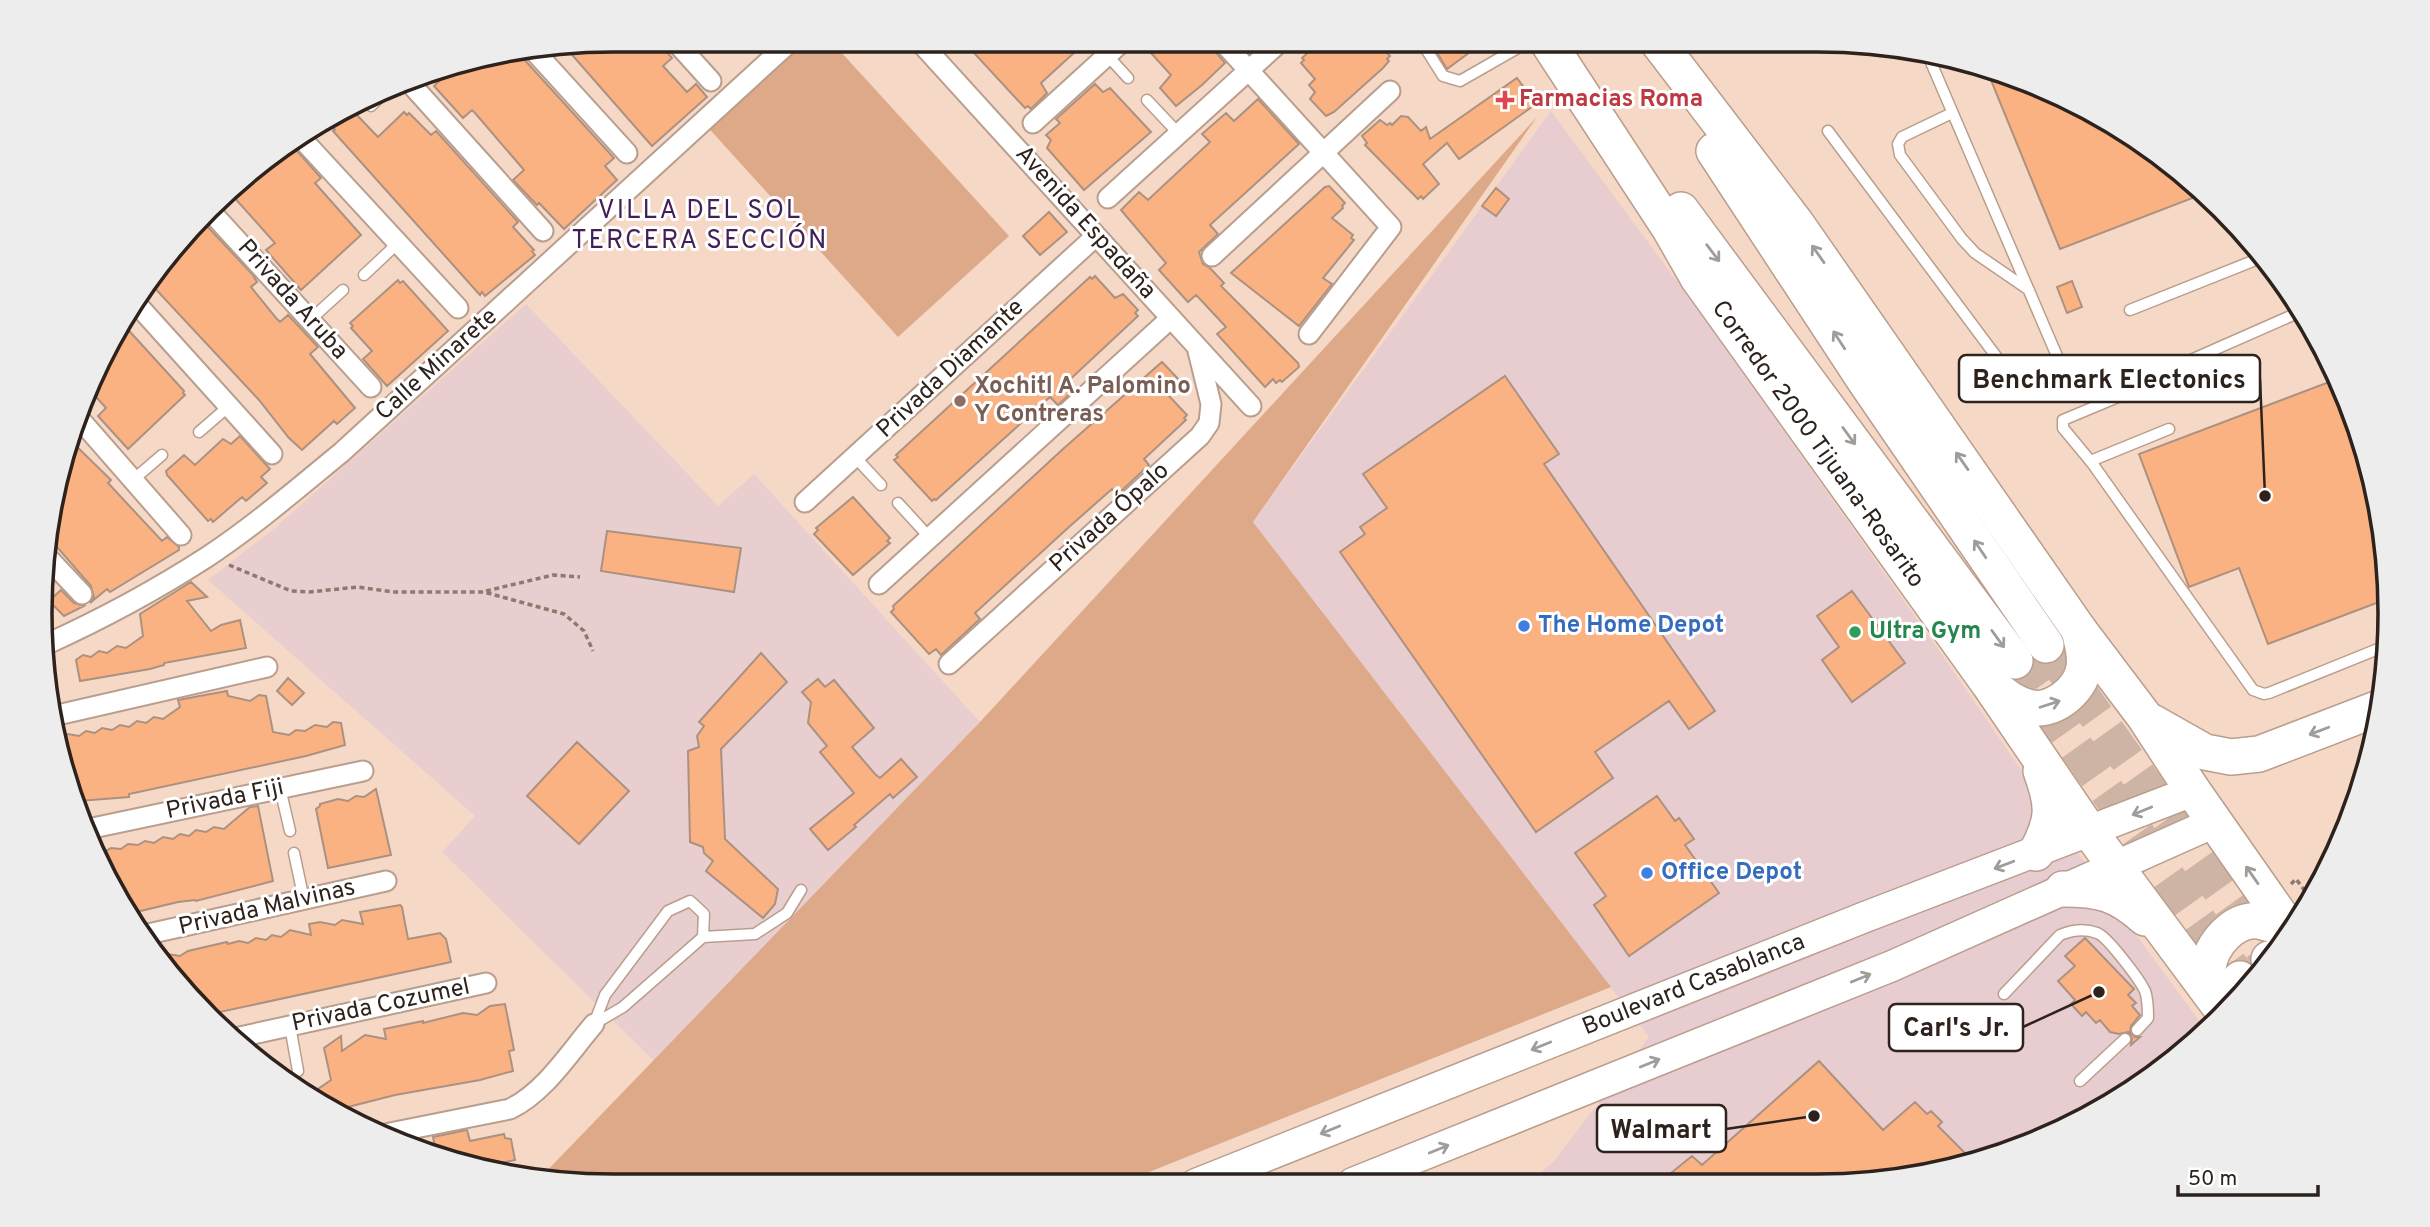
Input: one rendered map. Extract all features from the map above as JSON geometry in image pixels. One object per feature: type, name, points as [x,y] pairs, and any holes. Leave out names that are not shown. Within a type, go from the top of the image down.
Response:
[{"type":"highway","points":[[1535,52],[1699,278]]},
{"type":"highway","name":"Corredor 2000 Tijuana-Rosarito","points":[[1554,52],[1699,278],[1989,684],[2090,832],[2169,938],[2229,992]]},
{"type":"highway","points":[[1564,52],[2015,661]]},
{"type":"highway","points":[[1649,52],[1865,381],[2046,645]]},
{"type":"highway","points":[[1665,52],[1796,223]]},
{"type":"highway","points":[[1681,52],[1796,223],[2080,629],[2144,716],[2215,822],[2275,936]]},
{"type":"highway","points":[[1989,684],[2015,703],[2031,708],[2052,705],[2064,698],[2078,683],[2084,669],[2080,629]]},
{"type":"highway","points":[[2144,716],[2205,752],[2231,757],[2259,754],[2369,712]]},
{"type":"highway","points":[[2031,745],[2049,793],[2051,814],[2048,831],[2036,853]]},
{"type":"highway","points":[[2063,889],[2095,889],[2115,895],[2169,938]]},
{"type":"highway","points":[[2229,992],[2208,971],[2212,952],[2222,937],[2237,926],[2257,921],[2273,939]]},
{"type":"main road","name":"Boulevard Casablanca","points":[[1221,1174],[1856,920],[2193,791]]},
{"type":"main road","points":[[1375,1174],[1874,973],[2215,822]]},
{"type":"street","points":[[685,52],[711,81]]},
{"type":"street","name":"Calle Minarete","points":[[53,641],[134,600],[207,557],[342,452],[779,52]]},
{"type":"street","name":"Avenida Espadaña","points":[[929,52],[1251,406]]},
{"type":"street","points":[[1033,123],[1111,52]]},
{"type":"street","points":[[1233,52],[1391,228],[1309,334]]},
{"type":"street","points":[[1108,198],[1269,52]]},
{"type":"street","points":[[541,57],[627,153]]},
{"type":"street","points":[[415,89],[543,231]]},
{"type":"street","points":[[1212,256],[1390,90]]},
{"type":"street","points":[[307,144],[458,308]]},
{"type":"street","name":"Privada Aruba","points":[[216,218],[371,387]]},
{"type":"street","name":"Privada Diamante","points":[[805,502],[1096,236]]},
{"type":"street","points":[[142,310],[272,454]]},
{"type":"street","points":[[879,584],[1171,318]]},
{"type":"street","name":"Privada Ópalo","points":[[949,664],[1200,436],[1209,423],[1210,404],[1196,345]]},
{"type":"street","points":[[85,425],[181,535]]},
{"type":"street","points":[[55,565],[82,594]]},
{"type":"street","points":[[62,714],[267,667]]},
{"type":"street","name":"Privada Fiji","points":[[95,828],[363,771]]},
{"type":"street","name":"Privada Malvinas","points":[[153,933],[386,881]]},
{"type":"street","name":"Privada Cozumel","points":[[245,1036],[486,983]]},
{"type":"street","points":[[398,1131],[510,1109],[524,1102],[538,1090],[594,1024]]},
{"type":"lane","points":[[1428,52],[1443,76],[1460,81],[1511,52]]},
{"type":"lane","points":[[1107,55],[1128,78]]},
{"type":"lane","points":[[1828,131],[2016,383],[2024,389],[2032,390],[2066,377],[1932,64]]},
{"type":"lane","points":[[1147,100],[1179,134]]},
{"type":"lane","points":[[1952,113],[1902,137],[1898,144],[1900,155],[1975,253],[2029,291]]},
{"type":"lane","points":[[365,275],[398,243]]},
{"type":"lane","points":[[2130,310],[2253,261]]},
{"type":"lane","points":[[310,320],[342,290]]},
{"type":"lane","points":[[2184,363],[2291,316]]},
{"type":"lane","points":[[2130,392],[2063,421],[2063,428],[2092,463],[2253,690],[2269,693],[2376,650]]},
{"type":"lane","points":[[199,432],[229,406]]},
{"type":"lane","points":[[2092,463],[2093,460],[2169,429]]},
{"type":"lane","points":[[133,480],[162,455]]},
{"type":"lane","points":[[855,457],[881,485]]},
{"type":"lane","points":[[898,503],[930,538]]},
{"type":"lane","points":[[280,789],[290,831]]},
{"type":"lane","points":[[293,853],[304,900]]},
{"type":"lane","points":[[594,1024],[623,1007],[703,937],[755,934],[788,913],[801,890]]},
{"type":"lane","points":[[594,1024],[604,995],[668,911],[690,901],[704,914],[703,937]]},
{"type":"lane","points":[[2004,994],[2060,935],[2086,930],[2100,933],[2135,974],[2145,991],[2148,1018],[2137,1030]]},
{"type":"lane","points":[[290,1026],[299,1070]]},
{"type":"lane","points":[[2080,1081],[2125,1040]]},
{"type":"path","points":[[207,557],[290,590],[309,592],[358,587],[393,592],[484,592],[553,575],[580,577]]},
{"type":"path","points":[[484,592],[565,614],[584,631],[593,651]]},
{"type":"path","points":[[2299,894],[2291,883],[2296,879],[2304,890]]},
{"type":"shaded area","points":[[779,52],[841,52],[1009,236],[898,337],[703,122]]},
{"type":"shaded area","points":[[1551,111],[1693,303],[1938,649],[2105,892],[2200,1022],[2158,1059],[2065,1117],[1997,1145],[1926,1164],[1890,1170],[1816,1174],[1539,1174],[1554,1161],[1649,1037],[1253,522]]},
{"type":"shaded area","points":[[1537,117],[1253,522],[1611,987],[1144,1174],[614,1174],[547,1171],[980,722]]},
{"type":"shaded area","points":[[526,304],[718,506],[754,474],[980,722],[654,1061],[442,852],[475,816],[208,580],[276,527]]},
{"type":"building","points":[[667,52],[672,58],[663,66],[687,92],[696,84],[707,97],[652,146],[572,54]]},
{"type":"building","points":[[973,52],[1075,52],[1041,83],[1047,93],[1031,109],[1028,106],[1025,108]]},
{"type":"building","points":[[1216,52],[1225,63],[1176,106],[1160,88],[1171,75],[1151,53]]},
{"type":"building","points":[[1309,52],[1386,52],[1390,56],[1383,68],[1326,116],[1310,99],[1315,92],[1309,85],[1315,79],[1301,63],[1304,60],[1302,58]]},
{"type":"building","points":[[1437,52],[1470,52],[1447,69]]},
{"type":"building","points":[[524,60],[614,158],[605,166],[617,180],[564,229],[513,180],[524,170],[475,113],[472,110],[463,118],[434,86],[440,80]]},
{"type":"building","points":[[1517,78],[1536,104],[1459,159],[1447,143],[1423,164],[1439,184],[1423,199],[1421,196],[1418,199],[1365,145],[1367,143],[1362,136],[1380,120],[1392,125],[1401,116],[1408,117],[1421,131],[1426,127],[1430,139]]},
{"type":"building","points":[[1991,80],[2065,110],[2097,128],[2158,168],[2193,198],[2060,249]]},
{"type":"building","points":[[1095,84],[1103,92],[1110,88],[1151,132],[1084,190],[1047,148],[1051,140],[1046,135],[1060,123],[1056,119]]},
{"type":"building","points":[[1258,99],[1299,144],[1210,225],[1218,234],[1199,252],[1203,264],[1224,283],[1221,286],[1298,363],[1299,367],[1282,382],[1280,380],[1276,383],[1273,379],[1265,387],[1217,334],[1226,327],[1196,295],[1188,302],[1159,270],[1166,263],[1121,210],[1139,192],[1148,200],[1210,142],[1202,134],[1226,113],[1234,121]]},
{"type":"building","points":[[404,112],[407,115],[409,113],[431,135],[436,131],[518,222],[513,227],[534,250],[532,251],[535,255],[485,296],[482,292],[480,295],[333,131],[333,128],[357,115],[378,137]]},
{"type":"building","points":[[297,151],[321,178],[315,183],[361,235],[301,290],[266,250],[275,243],[236,199]]},
{"type":"building","points":[[1329,186],[1345,203],[1332,218],[1353,235],[1351,238],[1354,240],[1323,278],[1332,284],[1299,326],[1231,273]]},
{"type":"building","points":[[1496,188],[1509,199],[1496,216],[1482,206]]},
{"type":"building","points":[[1049,212],[1067,232],[1040,255],[1023,236]]},
{"type":"building","points":[[208,227],[253,275],[257,282],[251,287],[276,318],[280,322],[288,315],[318,347],[310,354],[355,408],[337,424],[334,421],[302,450],[156,289]]},
{"type":"building","points":[[1095,276],[1115,298],[1123,294],[1138,310],[1135,313],[1138,316],[1064,385],[1071,393],[1058,405],[1050,397],[932,501],[894,460],[898,457],[896,455],[1090,277],[1092,279]]},
{"type":"building","points":[[398,280],[400,283],[403,281],[448,331],[387,386],[363,359],[372,351],[351,328],[353,326],[350,323]]},
{"type":"building","points":[[2072,281],[2082,307],[2067,313],[2057,287]]},
{"type":"building","points":[[129,331],[185,395],[128,449],[98,416],[106,408],[96,397]]},
{"type":"building","points":[[1162,362],[1182,383],[1168,395],[1187,415],[1184,418],[1186,420],[1144,459],[1149,465],[1117,495],[1112,489],[1069,527],[975,613],[980,619],[941,655],[936,649],[929,654],[891,612],[893,606]]},
{"type":"building","name":"The Home Depot","points":[[1505,376],[1559,454],[1544,464],[1715,711],[1689,729],[1669,701],[1595,752],[1613,778],[1536,832],[1340,552],[1365,534],[1360,527],[1387,508],[1363,474]]},
{"type":"building","points":[[2328,383],[2348,433],[2367,504],[2373,540],[2377,603],[2268,644],[2239,568],[2189,587],[2139,454]]},
{"type":"building","points":[[240,436],[270,469],[261,477],[267,483],[246,501],[242,497],[213,522],[211,519],[208,521],[166,471],[184,455],[195,465],[223,439],[231,444]]},
{"type":"building","points":[[78,448],[111,480],[108,483],[162,541],[167,537],[179,547],[179,550],[110,592],[107,589],[90,603],[94,597],[91,586],[56,546],[63,504]]},
{"type":"building","points":[[853,497],[890,538],[887,541],[890,543],[853,575],[814,534],[818,530],[816,528]]},
{"type":"building","points":[[607,531],[741,548],[734,592],[601,571]]},
{"type":"building","points":[[191,582],[207,597],[187,601],[211,631],[240,620],[246,648],[80,681],[76,660],[83,655],[91,657],[99,651],[107,653],[117,646],[126,648],[143,636],[140,614]]},
{"type":"building","points":[[61,590],[74,603],[84,606],[64,616],[53,605],[53,597]]},
{"type":"building","name":"Ultra Gym","points":[[1852,591],[1905,663],[1852,702],[1822,660],[1839,647],[1817,616]]},
{"type":"building","points":[[761,653],[787,682],[721,749],[725,839],[778,889],[775,904],[763,918],[706,871],[713,861],[704,853],[703,847],[690,842],[688,751],[699,747],[697,736],[704,726],[699,722]]},
{"type":"building","points":[[288,678],[304,693],[292,705],[277,691]]},
{"type":"building","points":[[818,679],[825,687],[834,680],[874,728],[852,747],[875,774],[880,778],[901,759],[917,777],[893,798],[890,794],[828,850],[810,829],[854,793],[820,752],[827,746],[808,723],[811,702],[802,692]]},
{"type":"building","points":[[227,691],[228,696],[250,701],[259,695],[266,696],[273,732],[289,735],[296,730],[305,731],[315,725],[327,727],[333,722],[341,723],[345,745],[129,794],[129,797],[85,801],[66,736],[79,736],[86,731],[95,733],[102,728],[112,730],[120,725],[129,727],[137,721],[146,723],[154,717],[163,719],[180,707],[178,700]]},
{"type":"building","points":[[577,742],[629,791],[579,844],[527,796]]},
{"type":"building","points":[[376,789],[391,855],[328,868],[316,809],[320,804],[338,799],[348,801],[356,796],[364,797]]},
{"type":"building","name":"Office Depot","points":[[1657,796],[1675,821],[1679,818],[1694,839],[1685,845],[1719,893],[1629,956],[1594,905],[1606,896],[1575,853]]},
{"type":"building","points":[[258,806],[273,881],[196,901],[178,902],[139,911],[105,851],[145,841],[154,843],[163,837],[173,839],[180,834],[189,836],[196,830],[206,832],[214,827],[224,829],[250,807]]},
{"type":"building","points":[[400,905],[408,939],[440,933],[446,939],[451,962],[219,1012],[167,954],[180,956],[188,951],[227,942],[248,943],[256,938],[266,940],[272,935],[281,937],[290,930],[311,935],[309,924],[320,922],[335,925],[342,920],[363,924],[360,912]]},
{"type":"building","points":[[2085,938],[2134,989],[2128,995],[2136,1003],[2132,1006],[2140,1015],[2131,1026],[2130,1032],[2135,1037],[2140,1037],[2131,1045],[2132,1038],[2128,1032],[2110,1032],[2100,1020],[2096,1023],[2086,1012],[2082,1016],[2071,1004],[2075,1000],[2058,981],[2075,966],[2065,956]]},
{"type":"building","points":[[505,1004],[514,1050],[509,1051],[513,1071],[348,1107],[317,1089],[331,1080],[324,1048],[341,1036],[342,1051],[365,1035],[386,1039],[384,1029],[463,1013],[477,1015],[490,1006]]},
{"type":"building","points":[[1819,1061],[1883,1130],[1915,1102],[1927,1114],[1931,1111],[1942,1122],[1938,1126],[1966,1154],[1926,1164],[1853,1173],[1670,1174],[1692,1156],[1702,1165]]},
{"type":"building","points":[[467,1130],[470,1141],[504,1134],[505,1138],[511,1139],[515,1160],[501,1163],[468,1155],[435,1145],[433,1137]]},
{"type":"tunnel","points":[[2046,645],[2264,952]]},
{"type":"tunnel","points":[[2015,661],[2240,979]]},
{"type":"place","name":"Farmacias Roma","points":[[1505,100]]},
{"type":"place","name":"Xochitl A. Palomino Y Contreras","points":[[960,401]]},
{"type":"place","name":"Benchmark Electonics","points":[[2265,496]]},
{"type":"place","name":"The Home Depot","points":[[1524,626]]},
{"type":"place","name":"Ultra Gym","points":[[1855,632]]},
{"type":"place","name":"Office Depot","points":[[1647,873]]},
{"type":"place","name":"Carl's Jr.","points":[[2099,992]]},
{"type":"place","name":"Walmart","points":[[1814,1116]]},
{"type":"district","name":"VILLA DEL SOL TERCERA SECCIÓN","points":[[700,226]]}]
